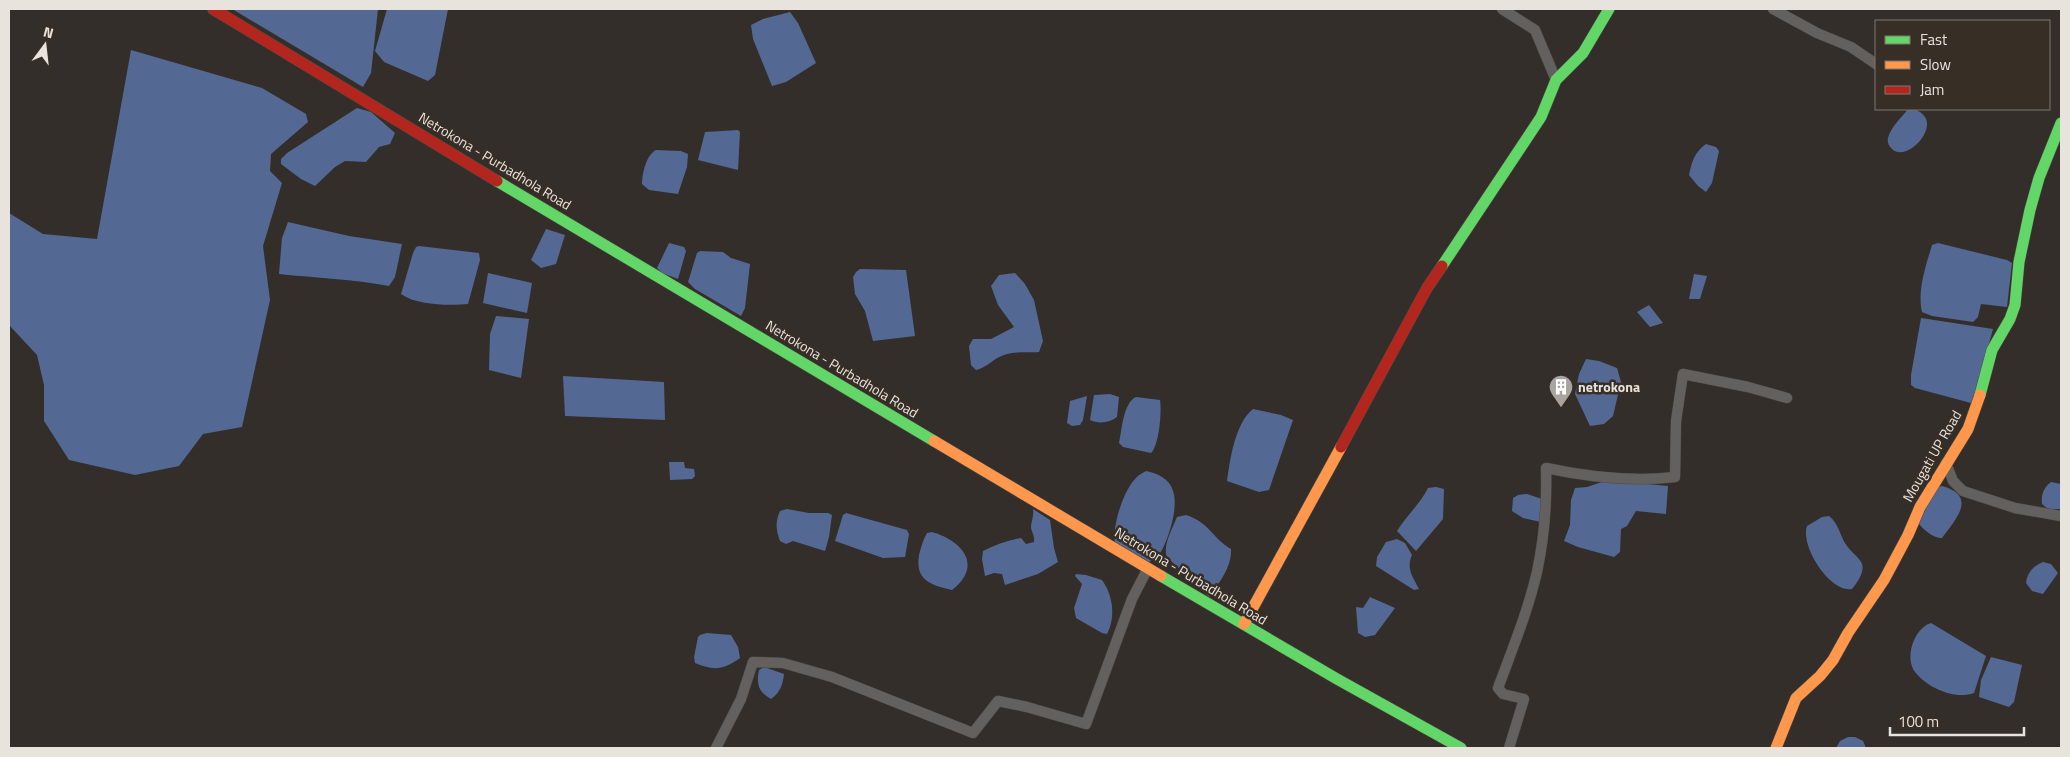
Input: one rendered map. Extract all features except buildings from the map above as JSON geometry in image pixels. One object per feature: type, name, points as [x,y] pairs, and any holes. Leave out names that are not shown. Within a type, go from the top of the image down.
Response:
[{"type":"main road","name":"Netrokona - Purbadhola Road","points":[[213,9],[1379,705],[1461,748]]},
{"type":"main road","points":[[1244,624],[1427,288],[1541,117],[1556,80],[1583,53],[1608,9]]},
{"type":"main road","name":"Mougati UP Road","points":[[1776,748],[1796,698],[1820,676],[1833,660],[1848,633],[1884,580],[1908,535],[1920,507],[1968,429],[1977,408],[1992,350],[2010,319],[2030,210],[2039,178],[2061,123]]},
{"type":"street","points":[[1502,9],[1535,30],[1556,80]]},
{"type":"street","points":[[1772,9],[1817,33],[1851,47],[1875,63]]},
{"type":"street","points":[[1509,748],[1524,698],[1503,694],[1498,688],[1522,623],[1537,571],[1545,504],[1546,468],[1577,475],[1650,480],[1675,477],[1676,421],[1683,374],[1748,387],[1787,398]]},
{"type":"street","points":[[1946,463],[1952,481],[1963,492],[2015,508],[2061,516]]},
{"type":"street","points":[[716,748],[741,699],[753,662],[783,663],[832,677],[973,734],[998,701],[1027,707],[1086,724],[1132,599],[1148,568]]},
{"type":"water","points":[[232,9],[378,9],[371,73],[363,87]]},
{"type":"water","points":[[387,9],[448,9],[435,75],[428,81],[384,62],[375,51]]},
{"type":"water","points":[[790,12],[798,23],[816,63],[786,82],[772,86],[753,39],[751,25],[763,19]]},
{"type":"water","points":[[131,50],[262,88],[306,114],[308,122],[271,154],[270,171],[282,183],[263,246],[270,300],[242,427],[203,434],[179,466],[135,475],[69,460],[44,421],[44,385],[37,355],[9,325],[9,213],[43,234],[97,239]]},
{"type":"water","points":[[357,108],[371,112],[395,133],[390,144],[379,147],[366,162],[345,161],[335,167],[315,186],[301,179],[281,164],[281,159],[287,153]]},
{"type":"water","points":[[1907,110],[1918,111],[1925,117],[1927,123],[1923,137],[1918,144],[1904,152],[1892,149],[1888,142],[1889,134]]},
{"type":"water","points":[[738,130],[740,132],[738,170],[698,160],[705,132]]},
{"type":"water","points":[[1706,144],[1716,147],[1719,151],[1712,183],[1706,192],[1689,175],[1694,158]]},
{"type":"water","points":[[656,150],[681,151],[688,154],[687,167],[678,194],[649,190],[642,184],[647,160]]},
{"type":"water","points":[[288,222],[349,236],[402,244],[395,277],[389,286],[348,280],[279,274],[282,238]]},
{"type":"water","points":[[546,229],[565,235],[556,264],[541,268],[531,260]]},
{"type":"water","points":[[669,243],[684,247],[686,251],[678,279],[662,273],[657,268]]},
{"type":"water","points":[[1938,243],[2007,260],[2012,263],[2007,307],[1981,304],[1978,317],[1973,322],[1932,316],[1922,312],[1921,287],[1925,269],[1932,245]]},
{"type":"water","points":[[416,247],[479,253],[480,260],[468,304],[442,305],[424,303],[407,298],[401,294],[413,253]]},
{"type":"water","points":[[700,251],[723,252],[731,258],[750,264],[745,308],[741,316],[695,289],[688,282],[697,253]]},
{"type":"water","points":[[860,269],[906,270],[915,336],[873,341],[865,311],[855,294],[853,277]]},
{"type":"water","points":[[488,273],[532,283],[527,313],[483,303]]},
{"type":"water","points":[[1015,273],[1025,284],[1034,300],[1043,341],[1039,352],[1000,356],[976,370],[971,365],[969,346],[973,339],[991,339],[1014,327],[998,305],[991,286],[999,275]]},
{"type":"water","points":[[1694,274],[1707,276],[1700,299],[1689,299]]},
{"type":"water","points":[[1649,305],[1663,323],[1650,327],[1637,312]]},
{"type":"water","points":[[496,316],[529,319],[521,378],[489,370],[490,334]]},
{"type":"water","points":[[1921,318],[1993,329],[1973,402],[1915,388],[1911,385]]},
{"type":"water","points":[[1586,359],[1599,361],[1617,368],[1621,382],[1613,416],[1604,424],[1590,426],[1575,394],[1579,374]]},
{"type":"water","points":[[563,376],[664,382],[665,420],[565,416]]},
{"type":"water","points":[[1110,394],[1119,397],[1117,417],[1111,421],[1104,422],[1090,420],[1094,395]]},
{"type":"water","points":[[1087,396],[1083,420],[1080,425],[1072,426],[1067,423],[1070,401]]},
{"type":"water","points":[[1136,397],[1160,400],[1159,428],[1156,443],[1151,453],[1123,447],[1119,443],[1128,405]]},
{"type":"water","points":[[1253,409],[1281,415],[1293,420],[1269,490],[1259,492],[1227,481],[1234,442],[1242,423]]},
{"type":"water","points":[[669,462],[684,462],[685,468],[694,469],[695,476],[692,479],[670,480]]},
{"type":"water","points":[[1146,471],[1159,475],[1169,483],[1173,491],[1175,506],[1166,542],[1158,556],[1149,562],[1115,542],[1115,527],[1123,499],[1132,483]]},
{"type":"water","points":[[1608,480],[1668,486],[1666,514],[1636,511],[1627,526],[1621,529],[1620,552],[1614,557],[1564,541],[1570,525],[1571,500],[1575,488],[1587,487]]},
{"type":"water","points":[[2051,482],[2061,484],[2061,509],[2048,509],[2042,504],[2043,492]]},
{"type":"water","points":[[1942,486],[1953,490],[1962,502],[1958,516],[1942,538],[1939,538],[1926,531],[1919,524],[1935,488]]},
{"type":"water","points":[[1428,488],[1444,489],[1443,519],[1416,551],[1397,531]]},
{"type":"water","points":[[1527,494],[1542,499],[1541,522],[1523,518],[1512,511],[1513,498],[1518,495]]},
{"type":"water","points":[[787,509],[832,515],[825,551],[793,541],[786,544],[780,541],[777,519],[780,511]]},
{"type":"water","points":[[1033,509],[1050,520],[1058,562],[1038,574],[1005,585],[1002,574],[994,573],[985,576],[982,559],[983,551],[1021,538],[1026,544],[1034,542],[1031,526]]},
{"type":"water","points":[[846,513],[907,530],[909,534],[905,557],[883,558],[835,541],[843,515]]},
{"type":"water","points":[[1186,515],[1206,526],[1219,540],[1231,549],[1227,568],[1209,597],[1166,554],[1168,540],[1177,517]]},
{"type":"water","points":[[1829,516],[1835,522],[1847,546],[1863,567],[1858,581],[1852,589],[1843,588],[1835,584],[1826,576],[1812,556],[1808,545],[1807,526],[1822,517]]},
{"type":"water","points":[[932,532],[953,541],[965,555],[967,563],[966,572],[961,581],[952,590],[937,586],[926,580],[919,570],[918,563],[922,544],[927,533]]},
{"type":"water","points":[[1397,539],[1405,543],[1412,555],[1410,569],[1419,589],[1414,590],[1376,566],[1377,557],[1386,542]]},
{"type":"water","points":[[2043,562],[2051,564],[2058,573],[2043,594],[2032,591],[2026,583],[2031,570]]},
{"type":"water","points":[[1076,574],[1102,580],[1106,586],[1112,606],[1112,620],[1107,634],[1076,618],[1074,608],[1082,584],[1075,576]]},
{"type":"water","points":[[1370,597],[1395,608],[1375,635],[1365,637],[1358,633],[1356,607],[1363,608]]},
{"type":"water","points":[[1931,623],[1986,656],[1974,693],[1966,695],[1950,694],[1934,688],[1915,672],[1910,659],[1912,644],[1920,631]]},
{"type":"water","points":[[707,633],[731,635],[738,647],[740,658],[718,668],[695,663],[694,657],[698,637]]},
{"type":"water","points":[[1991,657],[2022,665],[2014,702],[2009,707],[1979,697],[1981,680]]},
{"type":"water","points":[[764,667],[784,674],[777,694],[771,699],[761,691],[758,684],[759,670]]},
{"type":"water","points":[[1848,737],[1855,737],[1863,741],[1866,748],[1836,748],[1840,741]]},
{"type":"traffic: fast","points":[[1442,266],[1541,117],[1556,80],[1583,53],[1609,9]]},
{"type":"traffic: fast","points":[[1980,395],[1992,350],[2010,319],[2015,305],[2019,262],[2030,210],[2039,178],[2061,123]]},
{"type":"traffic: fast","points":[[497,181],[934,441]]},
{"type":"traffic: fast","points":[[1161,576],[1337,679],[1461,748]]},
{"type":"traffic: slow","points":[[1776,748],[1796,698],[1820,676],[1833,660],[1848,633],[1884,580],[1908,535],[1920,507],[1968,429],[1980,395]]},
{"type":"traffic: slow","points":[[934,441],[1161,576]]},
{"type":"traffic: slow","points":[[1244,624],[1341,447]]},
{"type":"traffic: jam","points":[[213,9],[497,181]]},
{"type":"traffic: jam","points":[[1341,447],[1427,288],[1442,266]]},
{"type":"place","name":"netrokona","points":[[1561,408]]}]
